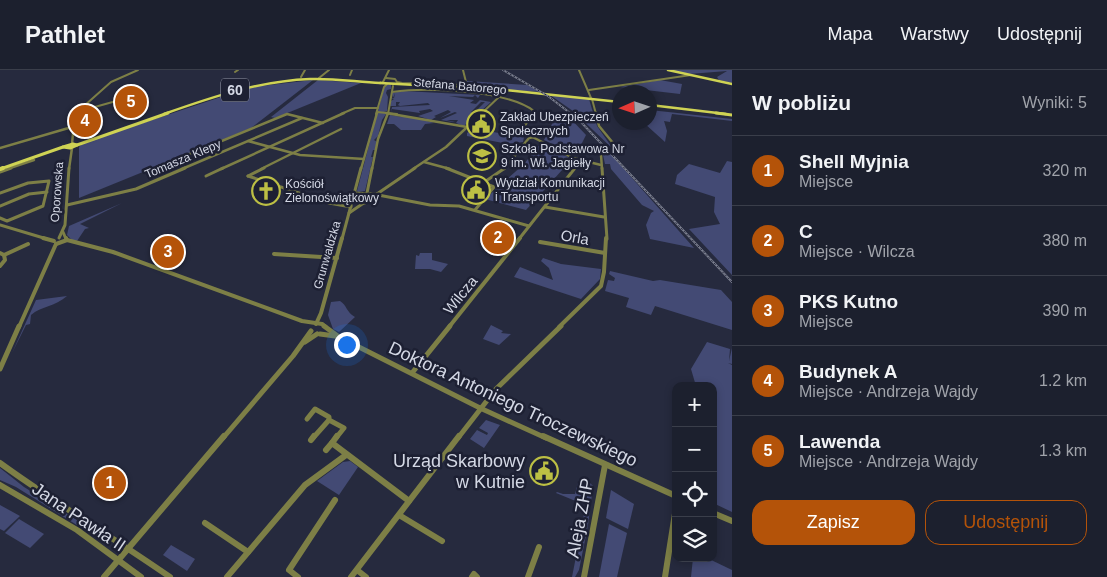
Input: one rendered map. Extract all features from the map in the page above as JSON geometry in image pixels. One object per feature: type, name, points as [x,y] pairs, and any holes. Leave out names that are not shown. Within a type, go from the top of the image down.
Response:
[{"type":"main road","points":[[668,70],[732,84]]},
{"type":"main road","name":"60","points":[[0,170],[229,92],[256,85],[305,80],[369,82],[513,90],[612,101]]},
{"type":"main road","points":[[657,106],[732,115]]},
{"type":"street","points":[[76,112],[112,82],[138,70]]},
{"type":"street","points":[[301,77],[305,70]]},
{"type":"street","points":[[319,78],[329,70]]},
{"type":"street","points":[[350,75],[352,70]]},
{"type":"street","name":"Grunwaldzka","points":[[304,342],[321,312],[388,70]]},
{"type":"street","points":[[386,78],[395,79],[399,82],[465,85],[463,70]]},
{"type":"street","points":[[579,70],[589,90],[599,126],[618,149],[612,150]]},
{"type":"street","points":[[589,90],[691,75]]},
{"type":"street","points":[[365,203],[378,139],[388,113],[393,86]]},
{"type":"street","name":"Stefana Batorego","points":[[392,92],[404,90],[500,96],[516,100],[534,109],[522,131],[534,137]]},
{"type":"street","points":[[76,112],[134,96]]},
{"type":"street","points":[[349,213],[446,147],[500,96]]},
{"type":"street","points":[[206,176],[357,108],[377,110],[467,128]]},
{"type":"street","name":"Oporowska","points":[[56,242],[64,241],[63,232],[67,205],[70,153],[73,144],[72,127],[76,112]]},
{"type":"street","points":[[156,168],[287,114],[323,123]]},
{"type":"street","name":"Tomasza Klepy","points":[[67,205],[136,189],[302,118]]},
{"type":"street","points":[[0,148],[72,127]]},
{"type":"street","points":[[341,129],[248,176],[329,204],[350,207],[360,206]]},
{"type":"street","points":[[483,183],[494,174],[500,173],[510,164],[510,161],[529,138],[534,137],[581,161],[601,165]]},
{"type":"street","points":[[248,141],[292,154],[310,157],[364,159]]},
{"type":"street","name":"Oporowska","points":[[70,153],[66,147],[73,144]]},
{"type":"street","points":[[352,577],[480,408],[509,374],[598,290],[604,273],[605,254],[601,165],[602,152],[607,150]]},
{"type":"street","points":[[0,170],[34,160]]},
{"type":"street","name":"Wilcza","points":[[412,373],[581,161]]},
{"type":"street","points":[[424,162],[456,171],[494,187],[475,210]]},
{"type":"street","points":[[0,193],[28,183],[50,182],[44,204],[41,207],[0,224]]},
{"type":"street","points":[[0,206],[29,194],[47,192]]},
{"type":"street","points":[[354,193],[418,203],[459,206],[529,226]]},
{"type":"street","points":[[545,207],[604,217]]},
{"type":"street","points":[[0,218],[7,221]]},
{"type":"street","points":[[0,224],[56,242],[76,243],[119,254],[302,321],[313,327],[322,324]]},
{"type":"street","name":"Oporowska","points":[[0,369],[56,242],[63,232]]},
{"type":"street","name":"Orla","points":[[540,242],[605,254]]},
{"type":"street","points":[[0,266],[3,264],[2,254],[28,244]]},
{"type":"street","points":[[274,254],[337,258]]},
{"type":"street","name":"Grunwaldzka","points":[[321,312],[322,324]]},
{"type":"street","name":"Doktora Antoniego Troczewskiego","points":[[322,324],[326,329],[339,337],[480,408],[672,494]]},
{"type":"street","name":"Doktora Antoniego Troczewskiego","points":[[313,327],[319,334],[339,337]]},
{"type":"street","points":[[104,577],[304,342],[326,329]]},
{"type":"street","points":[[307,419],[316,409],[328,416],[329,420],[344,428],[326,450]]},
{"type":"street","points":[[311,440],[329,420]]},
{"type":"street","points":[[332,443],[409,501]]},
{"type":"street","points":[[227,577],[305,484],[346,455]]},
{"type":"street","name":"Jana Pawła II","points":[[0,463],[37,490],[130,548],[170,577]]},
{"type":"street","name":"Aleja ZHP","points":[[584,577],[605,465]]},
{"type":"street","name":"Jana Pawła II","points":[[0,485],[76,530],[141,577]]},
{"type":"street","points":[[298,577],[288,570],[335,500]]},
{"type":"street","points":[[399,514],[442,541]]},
{"type":"street","points":[[717,515],[732,521]]},
{"type":"street","points":[[665,577],[674,517]]},
{"type":"street","points":[[205,523],[248,552]]},
{"type":"street","points":[[528,577],[539,547]]},
{"type":"street","points":[[357,570],[366,577]]},
{"type":"street","points":[[472,577],[474,574],[478,577]]},
{"type":"shaded area","points":[[670,70],[732,70],[732,83],[719,80],[717,77],[727,71],[689,74]]},
{"type":"shaded area","points":[[313,80],[251,128],[79,198],[79,147],[83,143],[251,87]]},
{"type":"shaded area","points":[[318,80],[361,83],[275,118],[271,117]]},
{"type":"shaded area","points":[[660,80],[682,84],[680,94],[657,91],[657,85],[631,85]]},
{"type":"shaded area","points":[[467,81],[527,85],[540,92],[467,87]]},
{"type":"shaded area","points":[[391,84],[391,89],[387,90],[386,93],[388,97],[387,111],[384,112],[386,114],[382,120],[378,136],[374,140],[377,142],[371,157],[373,157],[365,191],[358,192],[384,88],[386,85]]},
{"type":"shaded area","points":[[403,91],[480,95],[478,98],[475,95],[473,97],[449,96],[474,100],[470,103],[476,104],[480,100],[491,102],[481,111],[477,110],[485,102],[481,102],[471,112],[478,113],[464,126],[456,123],[458,120],[446,120],[455,122],[453,122],[441,120],[457,113],[455,112],[440,118],[451,112],[448,110],[434,116],[436,117],[431,120],[418,116],[433,111],[430,109],[419,111],[420,113],[392,109],[391,112],[392,107],[430,105],[428,103],[400,106],[398,105],[400,102],[396,102],[396,106],[390,106],[391,101],[394,99],[391,99],[394,98],[395,93],[393,98],[392,93]]},
{"type":"shaded area","points":[[550,95],[589,99],[597,126],[613,149],[573,111]]},
{"type":"shaded area","points":[[657,111],[732,119],[732,121],[672,114],[670,122],[664,121],[667,131],[665,142],[652,130],[657,130]]},
{"type":"shaded area","points":[[390,115],[413,117],[434,123],[425,124],[421,130],[401,130],[394,124],[387,124]]},
{"type":"shaded area","points":[[556,116],[563,124],[568,116],[586,135],[576,155],[544,140]]},
{"type":"shaded area","points":[[474,129],[524,137],[523,142],[508,144],[467,136],[467,133]]},
{"type":"shaded area","points":[[541,143],[572,159],[526,210],[485,199],[524,164]]},
{"type":"shaded area","points":[[608,151],[694,248],[650,239],[646,225],[651,213],[654,211],[642,205],[611,169],[610,164],[605,164],[603,155]]},
{"type":"shaded area","points":[[727,161],[732,162],[732,275],[689,229],[720,224],[714,212],[715,197],[675,184],[677,175],[689,164],[720,173]]},
{"type":"shaded area","points":[[122,203],[80,224],[89,228],[85,229],[77,241],[72,240],[67,235],[69,226]]},
{"type":"shaded area","points":[[420,253],[432,253],[432,260],[448,264],[441,272],[430,269],[415,269],[416,255],[419,256]]},
{"type":"shaded area","points":[[543,258],[561,264],[601,269],[600,279],[581,299],[514,277],[520,267],[553,280],[549,268],[541,261]]},
{"type":"shaded area","points":[[610,271],[653,281],[660,280],[721,290],[732,302],[732,330],[655,306],[651,315],[626,307],[629,298],[605,291],[608,280],[614,281],[615,278],[609,274]]},
{"type":"shaded area","points":[[67,296],[31,315],[30,324],[26,325],[12,353],[36,300]]},
{"type":"shaded area","points":[[340,301],[355,317],[339,332],[333,329],[328,315],[331,302]]},
{"type":"shaded area","points":[[491,325],[503,331],[501,333],[511,334],[499,345],[483,339]]},
{"type":"shaded area","points":[[707,342],[730,349],[729,361],[732,348],[732,364],[728,363],[732,365],[732,512],[717,505],[717,382],[695,382],[691,369]]},
{"type":"shaded area","points":[[486,420],[500,425],[484,448],[470,439],[477,430],[487,435],[488,433],[479,428]]},
{"type":"shaded area","points":[[350,461],[358,467],[339,495],[317,481],[343,462]]},
{"type":"shaded area","points":[[0,468],[24,487],[107,539],[104,542],[16,487],[0,480]]},
{"type":"shaded area","points":[[579,479],[586,483],[583,504],[556,493],[575,494]]},
{"type":"shaded area","points":[[589,482],[593,486],[588,525],[579,570],[575,577],[572,577],[582,526]]},
{"type":"shaded area","points":[[611,490],[634,504],[628,529],[606,518]]},
{"type":"shaded area","points":[[0,505],[20,516],[4,531],[0,529]]},
{"type":"shaded area","points":[[19,519],[44,534],[30,548],[5,533]]},
{"type":"shaded area","points":[[609,524],[627,533],[617,577],[599,577]]},
{"type":"shaded area","points":[[171,545],[195,559],[187,571],[163,555]]},
{"type":"shaded area","points":[[693,562],[715,562],[732,570],[732,577],[691,577]]},
{"type":"railway","points":[[503,70],[548,96],[579,120],[732,282]]},
{"type":"place","name":"Lawenda","points":[[131,102]]},
{"type":"place","name":"Budynek A","points":[[85,121]]},
{"type":"place","name":"Zakład Ubezpieczeń Społecznych","points":[[481,124]]},
{"type":"place","name":"Szkoła Podstawowa Nr 9 im. Wł. Jagiełły","points":[[482,156]]},
{"type":"place","name":"Wydział Komunikacji i Transportu","points":[[476,190]]},
{"type":"place","name":"Kościół Zielonoświątkowy","points":[[266,191]]},
{"type":"place","name":"C","points":[[498,238]]},
{"type":"place","name":"PKS Kutno","points":[[168,252]]},
{"type":"place","name":"Urząd Skarbowy w Kutnie","points":[[544,471]]},
{"type":"place","name":"Shell Myjnia","points":[[110,483]]}]
